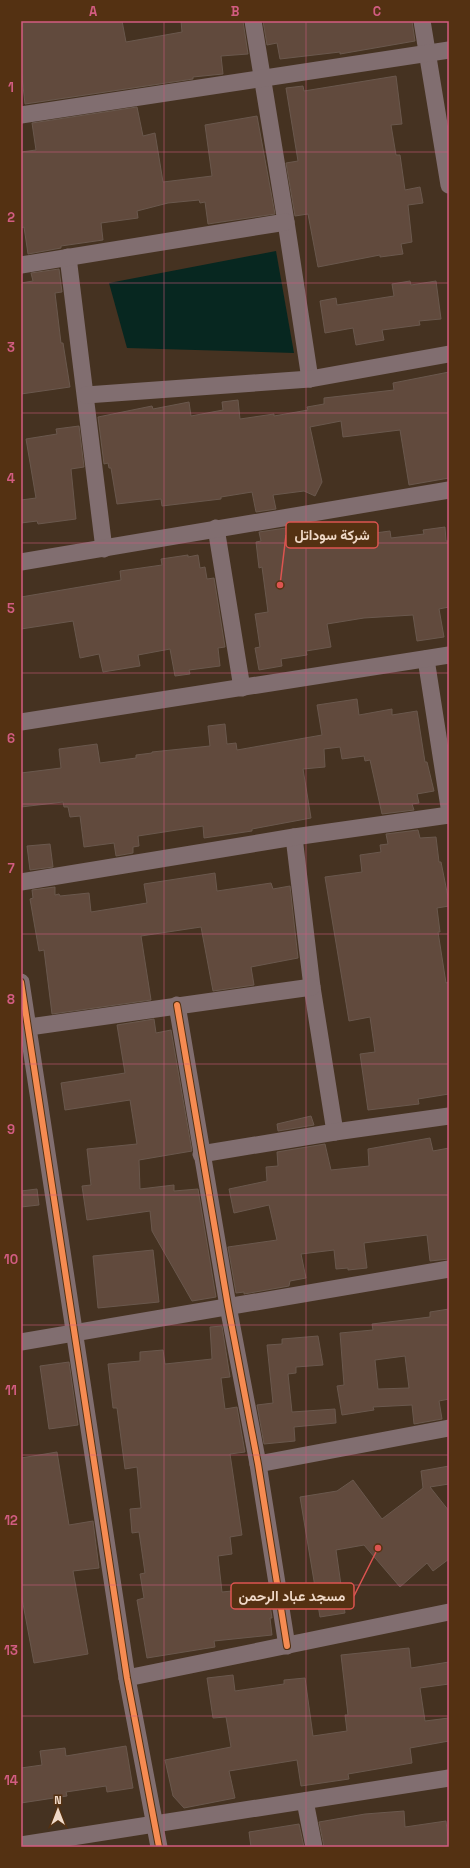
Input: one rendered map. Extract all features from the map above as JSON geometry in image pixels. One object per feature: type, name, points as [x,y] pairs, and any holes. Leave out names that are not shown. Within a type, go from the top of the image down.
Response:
[{"type":"street","points":[[253,21],[310,379]]},
{"type":"street","points":[[422,21],[449,185]]},
{"type":"street","points":[[21,115],[449,50]]},
{"type":"street","points":[[21,265],[286,222]]},
{"type":"street","points":[[68,258],[104,549]]},
{"type":"street","points":[[86,396],[310,379],[449,354]]},
{"type":"street","points":[[21,562],[449,490]]},
{"type":"street","points":[[216,528],[242,688]]},
{"type":"street","points":[[21,722],[449,655]]},
{"type":"street","points":[[426,658],[449,807]]},
{"type":"street","points":[[21,882],[294,837],[449,815]]},
{"type":"street","points":[[294,837],[312,987],[335,1132]]},
{"type":"street","points":[[21,982],[127,1678],[156,1824],[159,1847]]},
{"type":"street","points":[[29,1027],[312,987]]},
{"type":"street","points":[[177,1005],[201,1154],[258,1464],[287,1646]]},
{"type":"street","points":[[201,1154],[335,1132],[449,1116]]},
{"type":"street","points":[[21,1342],[449,1269]]},
{"type":"street","points":[[258,1464],[449,1428]]},
{"type":"street","points":[[127,1678],[449,1612]]},
{"type":"street","points":[[21,1846],[449,1778]]},
{"type":"street","points":[[305,1801],[314,1847]]},
{"type":"water","points":[[276,251],[294,353],[127,348],[109,283]]},
{"type":"building","points":[[21,21],[122,21],[126,42],[182,32],[181,21],[243,21],[248,54],[221,56],[223,74],[193,77],[193,79],[25,104],[21,68]]},
{"type":"building","points":[[263,21],[412,21],[415,41],[340,54],[340,52],[280,59],[277,43],[267,45]]},
{"type":"building","points":[[396,76],[402,124],[391,125],[396,155],[400,155],[405,190],[420,187],[423,203],[408,205],[412,242],[401,244],[403,254],[380,257],[380,255],[318,267],[308,214],[295,216],[286,163],[298,161],[286,88],[303,86],[304,91]]},
{"type":"building","points":[[137,107],[143,136],[155,133],[163,182],[212,176],[205,125],[257,116],[275,214],[208,224],[205,202],[200,203],[199,200],[168,203],[137,211],[138,218],[101,223],[103,240],[61,246],[61,248],[28,254],[24,227],[21,228],[21,152],[36,150],[32,123]]},
{"type":"building","points":[[59,269],[62,292],[55,293],[61,343],[63,343],[70,387],[21,394],[21,283],[33,281],[31,273]]},
{"type":"building","points":[[410,281],[411,285],[436,281],[441,319],[419,321],[420,325],[382,330],[384,340],[356,345],[353,328],[325,333],[320,301],[336,298],[337,305],[394,296],[392,284]]},
{"type":"building","points":[[449,372],[449,478],[409,485],[400,430],[343,437],[341,421],[310,427],[322,482],[315,496],[304,491],[273,495],[276,509],[256,512],[252,492],[221,497],[221,499],[162,506],[161,499],[117,504],[111,468],[109,468],[108,463],[104,464],[98,417],[152,406],[153,409],[189,402],[191,416],[223,410],[222,402],[238,400],[240,419],[274,414],[274,416],[308,410],[307,407],[324,404],[324,398],[394,390],[393,383]]},
{"type":"building","points":[[79,426],[84,467],[71,469],[76,519],[38,524],[37,521],[21,523],[21,500],[36,498],[26,439],[57,434],[56,429]]},
{"type":"building","points":[[350,525],[351,534],[359,533],[360,535],[390,531],[391,538],[424,534],[423,530],[445,527],[446,541],[449,541],[449,607],[439,609],[444,637],[417,641],[413,615],[364,618],[327,624],[331,647],[306,651],[307,655],[281,659],[282,666],[259,670],[255,648],[260,647],[255,614],[268,612],[262,567],[259,568],[256,542],[261,541],[259,532],[286,528],[287,537],[333,531],[332,527]]},
{"type":"building","points":[[188,555],[188,557],[198,555],[200,568],[205,567],[207,579],[214,578],[225,647],[218,648],[220,666],[189,670],[190,674],[175,676],[170,649],[138,655],[140,666],[103,672],[99,654],[80,658],[73,621],[21,629],[21,597],[121,580],[120,571],[162,565],[161,559]]},
{"type":"building","points":[[357,699],[359,715],[392,709],[392,715],[417,711],[425,762],[427,762],[434,791],[417,794],[419,803],[412,804],[414,810],[382,814],[370,760],[365,761],[364,756],[342,759],[340,747],[324,749],[325,767],[303,769],[311,818],[252,829],[252,831],[204,838],[203,826],[138,836],[139,846],[133,847],[133,853],[116,856],[114,843],[84,847],[80,816],[70,817],[68,807],[64,807],[63,802],[21,807],[21,773],[61,768],[59,749],[97,744],[100,763],[136,758],[136,755],[152,752],[210,746],[208,726],[225,724],[227,744],[236,743],[237,750],[322,735],[317,705]]},
{"type":"building","points":[[418,830],[420,838],[436,837],[439,862],[441,862],[449,902],[449,906],[437,908],[440,932],[438,932],[446,983],[449,982],[449,1094],[418,1099],[419,1104],[368,1110],[360,1054],[375,1052],[370,1017],[349,1021],[325,877],[362,872],[360,855],[381,852],[380,845],[388,844],[386,834]]},
{"type":"building","points":[[50,844],[53,867],[30,870],[27,846]]},
{"type":"building","points":[[215,873],[217,891],[271,883],[273,889],[290,886],[298,958],[251,967],[254,985],[213,991],[201,927],[141,936],[151,1000],[52,1014],[44,950],[39,951],[30,899],[33,898],[32,890],[55,887],[55,895],[59,894],[60,896],[89,893],[91,912],[147,903],[144,884]]},
{"type":"building","points":[[154,1019],[156,1033],[171,1030],[192,1151],[139,1160],[140,1189],[174,1185],[174,1191],[198,1189],[216,1297],[192,1301],[152,1231],[150,1211],[87,1220],[82,1186],[91,1185],[87,1149],[137,1144],[130,1100],[65,1110],[61,1083],[125,1073],[117,1025]]},
{"type":"building","points":[[311,1116],[314,1125],[278,1131],[277,1124]]},
{"type":"building","points":[[430,1138],[433,1151],[449,1148],[449,1259],[430,1261],[427,1235],[364,1243],[367,1268],[348,1270],[348,1268],[336,1269],[334,1250],[301,1254],[306,1278],[290,1281],[289,1286],[244,1294],[244,1292],[236,1293],[228,1247],[277,1240],[269,1205],[234,1213],[229,1189],[267,1181],[266,1167],[278,1166],[277,1152],[325,1144],[331,1170],[369,1166],[368,1149]]},
{"type":"building","points":[[37,1189],[39,1205],[21,1207],[21,1191]]},
{"type":"building","points":[[153,1250],[159,1302],[98,1308],[93,1256]]},
{"type":"building","points":[[449,1309],[449,1399],[439,1401],[442,1419],[414,1424],[412,1405],[373,1407],[374,1410],[342,1415],[337,1386],[344,1385],[340,1333],[373,1330],[372,1324],[430,1317],[430,1312]],"holes":[[[405,1356],[409,1388],[378,1389],[375,1360]]]},
{"type":"building","points":[[222,1326],[230,1377],[221,1378],[225,1409],[237,1407],[245,1452],[230,1454],[242,1535],[230,1537],[232,1554],[218,1556],[222,1592],[242,1590],[243,1593],[268,1591],[272,1618],[270,1618],[272,1635],[214,1641],[215,1647],[147,1658],[137,1600],[144,1598],[140,1574],[145,1573],[139,1532],[132,1533],[130,1509],[141,1508],[137,1467],[125,1469],[117,1408],[113,1408],[108,1364],[140,1361],[140,1352],[163,1350],[165,1364],[212,1359],[210,1327]]},
{"type":"building","points":[[318,1336],[323,1365],[296,1367],[296,1373],[288,1374],[292,1412],[335,1409],[336,1423],[294,1427],[295,1441],[264,1444],[257,1405],[273,1403],[267,1345],[282,1344],[282,1339]]},
{"type":"building","points":[[69,1362],[78,1425],[49,1429],[40,1366]]},
{"type":"building","points":[[57,1452],[69,1525],[93,1521],[99,1568],[73,1571],[88,1654],[34,1663],[21,1593],[21,1458]]},
{"type":"building","points":[[449,1466],[449,1484],[430,1487],[449,1511],[449,1559],[433,1571],[427,1563],[400,1587],[364,1545],[336,1550],[345,1613],[320,1617],[300,1497],[337,1491],[353,1480],[382,1519],[423,1488],[421,1471]]},
{"type":"building","points":[[409,1648],[411,1668],[449,1662],[449,1684],[420,1688],[425,1721],[449,1718],[449,1741],[410,1748],[412,1763],[348,1774],[349,1779],[301,1786],[297,1760],[229,1771],[235,1798],[184,1808],[173,1796],[165,1760],[231,1747],[226,1717],[213,1718],[207,1678],[233,1675],[235,1691],[284,1684],[284,1680],[305,1678],[313,1736],[347,1731],[345,1715],[348,1715],[341,1655]]},
{"type":"building","points":[[126,1746],[133,1788],[107,1792],[106,1786],[66,1792],[67,1796],[21,1803],[21,1768],[42,1765],[40,1751],[65,1748],[66,1756]]},
{"type":"building","points":[[404,1811],[405,1827],[446,1821],[449,1847],[324,1847],[319,1822],[365,1814]]},
{"type":"building","points":[[299,1824],[304,1847],[251,1847],[249,1832]]},
{"type":"cycle path","points":[[21,982],[127,1678],[159,1847]]},
{"type":"cycle path","points":[[177,1005],[228,1306],[258,1464],[287,1646]]},
{"type":"place","name":"شركة سوداتل","points":[[280,585]]},
{"type":"place","name":"مسجد عباد الرحمن","points":[[378,1548]]}]
